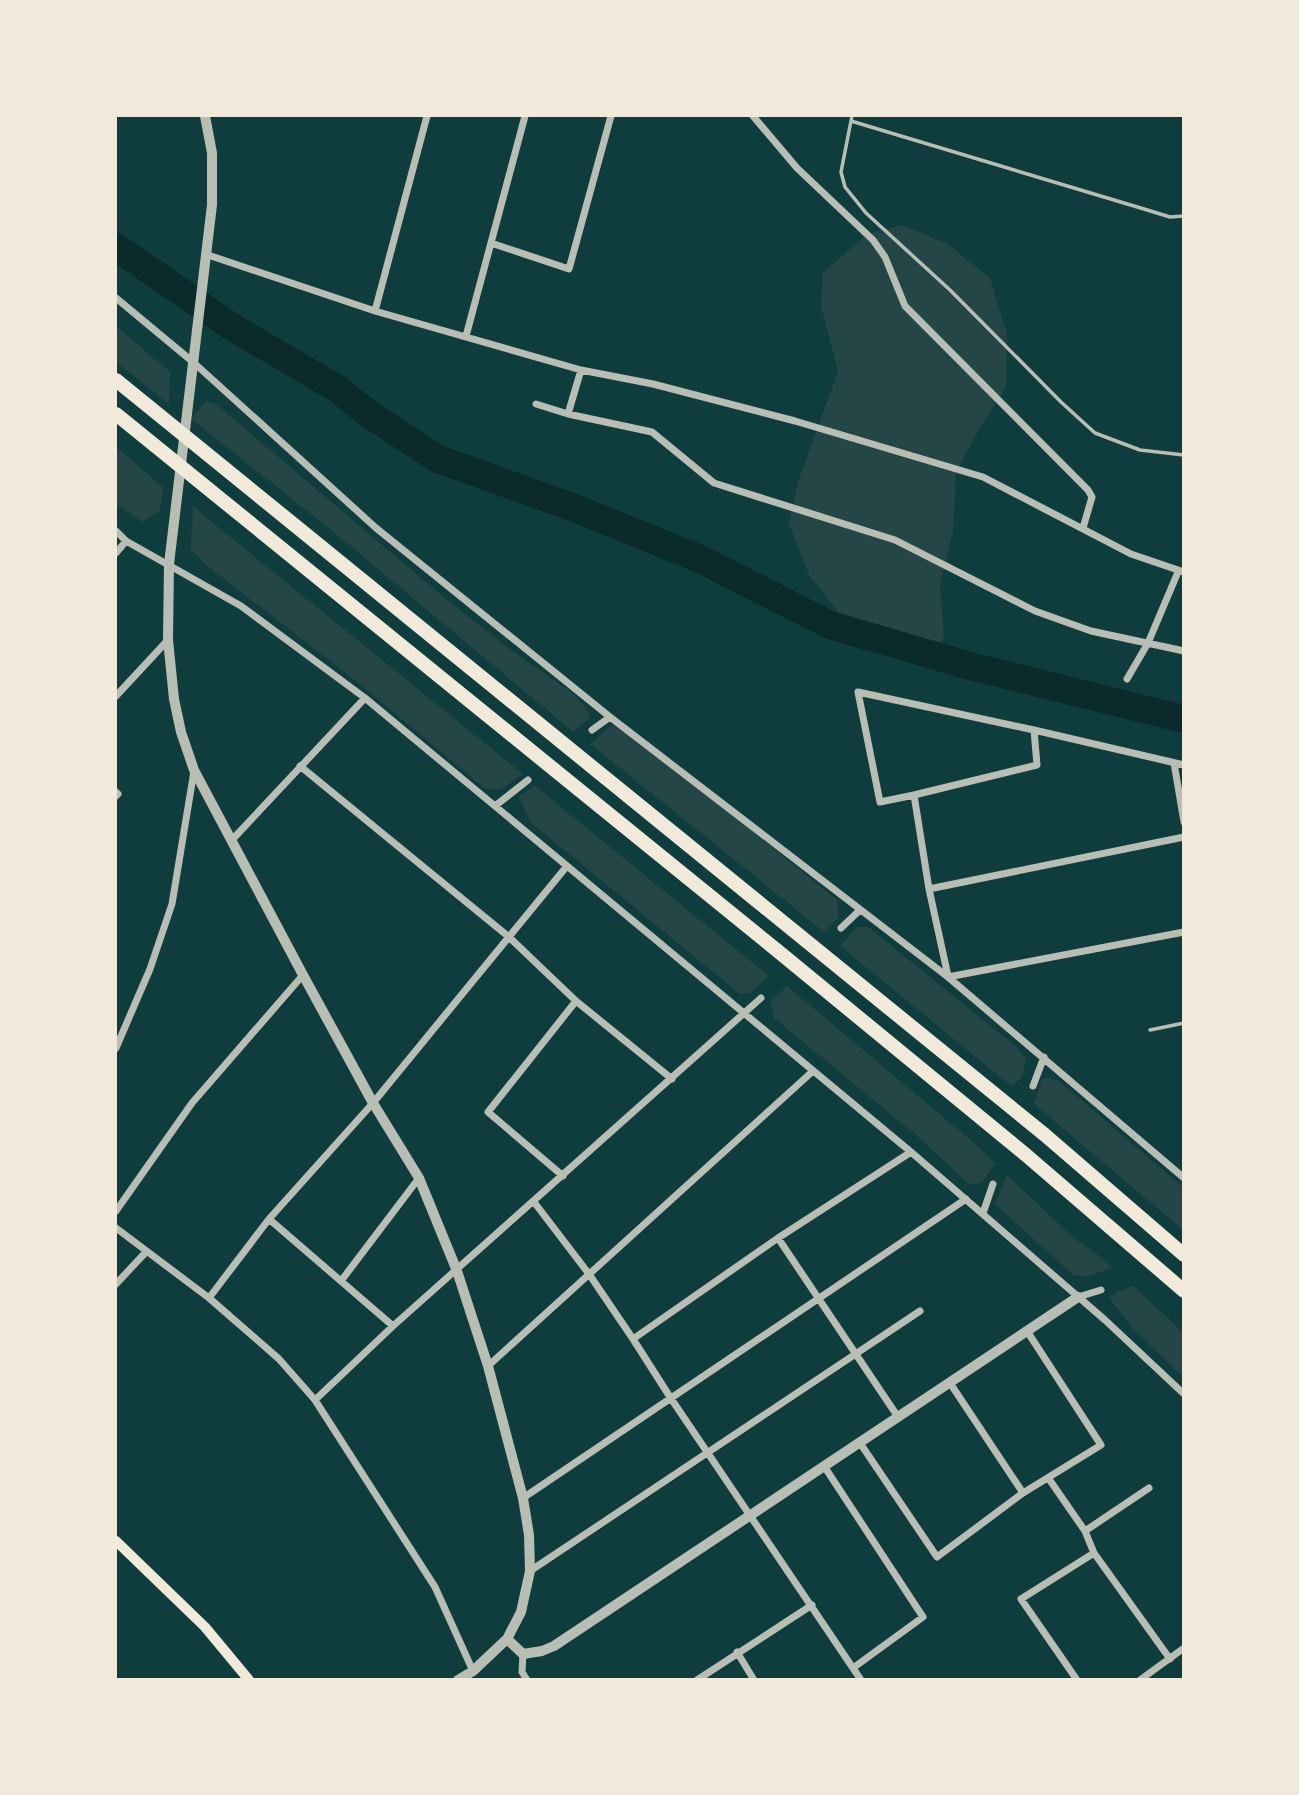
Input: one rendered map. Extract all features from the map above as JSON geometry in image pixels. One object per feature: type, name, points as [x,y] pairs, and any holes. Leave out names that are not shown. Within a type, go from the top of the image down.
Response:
[{"type":"highway","points":[[116,380],[981,1082],[1184,1255]]},
{"type":"highway","points":[[116,414],[1026,1155],[1184,1291]]},
{"type":"highway","points":[[1026,1155],[1060,1192],[1184,1303]]},
{"type":"main road","points":[[116,1541],[205,1627],[249,1679]]},
{"type":"street","points":[[205,116],[212,153],[212,205],[169,564],[168,640],[174,699],[181,732],[194,770],[373,1103],[419,1178],[457,1271],[488,1366],[523,1498],[529,1535],[530,1571],[521,1612],[507,1639],[473,1671],[458,1679]]},
{"type":"street","points":[[375,310],[427,116]]},
{"type":"street","points":[[466,336],[525,116]]},
{"type":"street","points":[[491,243],[569,269],[611,116]]},
{"type":"street","points":[[753,116],[797,168],[873,240],[884,257],[905,306],[1088,490],[1092,498],[1083,528]]},
{"type":"street","points":[[205,254],[375,310],[580,370],[653,384],[795,421],[983,477],[1131,554],[1181,572],[1148,643],[1127,679]]},
{"type":"street","points":[[116,298],[193,362],[376,528],[610,718],[948,977],[1184,1178]]},
{"type":"street","points":[[568,414],[580,370]]},
{"type":"street","points":[[536,404],[568,414],[652,432],[714,483],[895,540],[1035,611],[1091,631],[1184,651]]},
{"type":"street","points":[[116,531],[126,541],[241,606],[365,698],[983,1213],[1184,1394]]},
{"type":"street","points":[[116,552],[126,541]]},
{"type":"street","points":[[116,696],[168,640]]},
{"type":"street","points":[[1034,730],[1037,765],[880,802],[858,692],[1034,730],[1184,765]]},
{"type":"street","points":[[231,841],[365,698]]},
{"type":"street","points":[[592,730],[610,718]]},
{"type":"street","points":[[1174,763],[1184,822]]},
{"type":"street","points":[[300,766],[509,937],[576,1001],[672,1079]]},
{"type":"street","points":[[116,1048],[150,969],[172,904],[194,770]]},
{"type":"street","points":[[495,806],[528,780]]},
{"type":"street","points":[[914,795],[929,889],[948,977]]},
{"type":"street","points":[[929,889],[1184,836]]},
{"type":"street","points":[[209,1298],[269,1219],[373,1103],[567,866]]},
{"type":"street","points":[[842,928],[860,910]]},
{"type":"street","points":[[948,977],[1184,932]]},
{"type":"street","points":[[116,1211],[192,1103],[303,975]]},
{"type":"street","points":[[315,1400],[393,1326],[761,998]]},
{"type":"street","points":[[563,1176],[488,1112],[576,1001]]},
{"type":"street","points":[[1033,1086],[1044,1057]]},
{"type":"street","points":[[488,1366],[813,1071]]},
{"type":"street","points":[[633,1339],[778,1238],[911,1152]]},
{"type":"street","points":[[341,1281],[419,1178]]},
{"type":"street","points":[[983,1213],[993,1184]]},
{"type":"street","points":[[523,1498],[966,1199]]},
{"type":"street","points":[[534,1202],[589,1274],[861,1679]]},
{"type":"street","points":[[269,1219],[393,1326]]},
{"type":"street","points":[[116,1228],[209,1298],[279,1359],[315,1400],[435,1587],[473,1671]]},
{"type":"street","points":[[778,1238],[898,1417]]},
{"type":"street","points":[[116,1284],[146,1252]]},
{"type":"street","points":[[523,1654],[554,1646],[1078,1297],[1101,1290]]},
{"type":"street","points":[[530,1571],[920,1311]]},
{"type":"street","points":[[860,1443],[937,1558],[1023,1493],[1101,1445],[1027,1331]]},
{"type":"street","points":[[950,1383],[1023,1493]]},
{"type":"street","points":[[824,1466],[923,1617],[853,1668]]},
{"type":"street","points":[[1049,1479],[1085,1531],[1094,1553],[1170,1659]]},
{"type":"street","points":[[1085,1531],[1149,1488]]},
{"type":"street","points":[[1077,1679],[1021,1599],[1094,1553]]},
{"type":"street","points":[[698,1679],[812,1605]]},
{"type":"street","points":[[507,1639],[523,1654]]},
{"type":"street","points":[[1140,1679],[1184,1648]]},
{"type":"street","points":[[737,1652],[754,1679]]},
{"type":"street","points":[[523,1654],[522,1672],[527,1679]]},
{"type":"lane","points":[[1184,216],[1170,217],[852,118],[841,172],[845,187],[866,213],[950,290],[1095,433],[1140,450],[1184,455]]},
{"type":"lane","points":[[1150,1030],[1184,1023]]},
{"type":"shaded area","points":[[902,225],[948,244],[990,278],[1007,335],[1006,388],[980,427],[956,473],[953,532],[940,584],[944,637],[935,650],[920,660],[885,647],[841,616],[809,575],[789,524],[799,479],[838,371],[821,306],[823,273],[867,234]]},
{"type":"shaded area","points":[[116,326],[170,372],[169,404],[116,362]]},
{"type":"shaded area","points":[[206,401],[216,404],[441,595],[511,650],[575,695],[590,718],[573,732],[330,529],[191,419]]},
{"type":"shaded area","points":[[116,447],[163,487],[160,510],[143,522],[116,504]]},
{"type":"shaded area","points":[[193,506],[523,774],[500,790],[484,788],[356,681],[206,565],[191,549]]},
{"type":"shaded area","points":[[611,726],[625,728],[837,900],[839,917],[824,932],[590,744]]},
{"type":"shaded area","points":[[535,786],[769,976],[750,993],[740,994],[530,822],[519,796]]},
{"type":"shaded area","points":[[857,927],[868,927],[1017,1047],[1026,1059],[1022,1078],[1011,1086],[840,946]]},
{"type":"shaded area","points":[[787,986],[995,1163],[982,1183],[970,1185],[917,1136],[774,1018],[770,1001]]},
{"type":"shaded area","points":[[1042,1079],[1059,1081],[1183,1187],[1183,1230],[1034,1104]]},
{"type":"shaded area","points":[[1007,1175],[1075,1239],[1112,1268],[1086,1277],[1073,1275],[995,1204]]},
{"type":"shaded area","points":[[1133,1286],[1183,1332],[1183,1377],[1133,1329],[1109,1298]]},
{"type":"waterway","points":[[116,247],[232,327],[338,389],[366,412],[438,459],[572,507],[700,559],[830,625],[970,666],[1184,719]]}]
